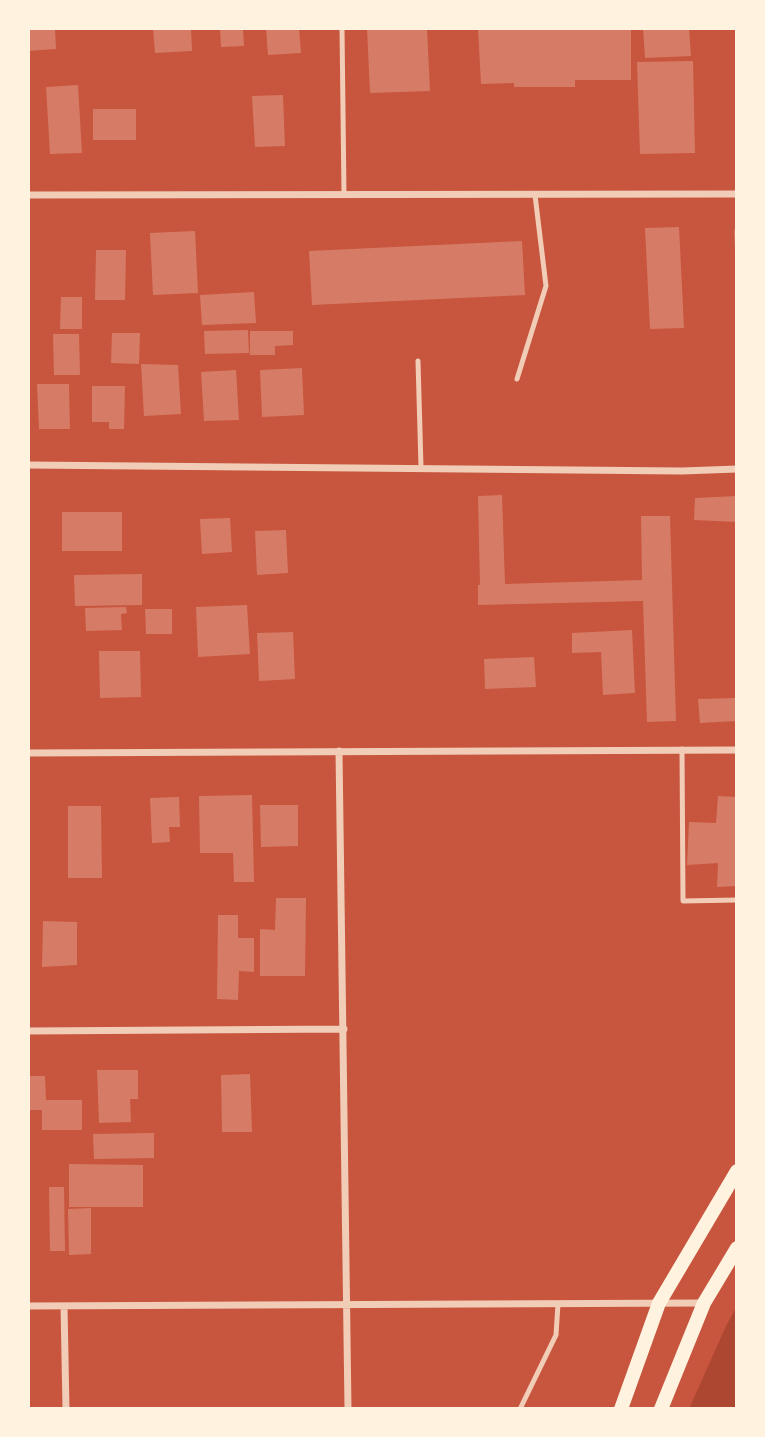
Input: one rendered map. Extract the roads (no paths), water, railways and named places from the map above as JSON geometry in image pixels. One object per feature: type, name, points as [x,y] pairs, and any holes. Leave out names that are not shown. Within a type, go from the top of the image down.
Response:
[{"type":"main road","points":[[621,1409],[659,1303],[737,1171]]},
{"type":"main road","points":[[661,1409],[704,1303],[737,1248]]},
{"type":"street","points":[[28,194],[737,194]]},
{"type":"street","points":[[28,465],[681,471],[737,469]]},
{"type":"street","points":[[28,753],[737,750]]},
{"type":"street","points":[[339,751],[348,1409]]},
{"type":"street","points":[[28,1031],[344,1029]]},
{"type":"street","points":[[28,1306],[704,1303]]},
{"type":"street","points":[[64,1306],[66,1409]]},
{"type":"lane","points":[[342,28],[344,195]]},
{"type":"lane","points":[[517,379],[546,286],[535,195]]},
{"type":"lane","points":[[418,361],[421,467]]},
{"type":"lane","points":[[682,750],[683,901],[737,901]]},
{"type":"lane","points":[[520,1409],[556,1335],[558,1304]]}]
